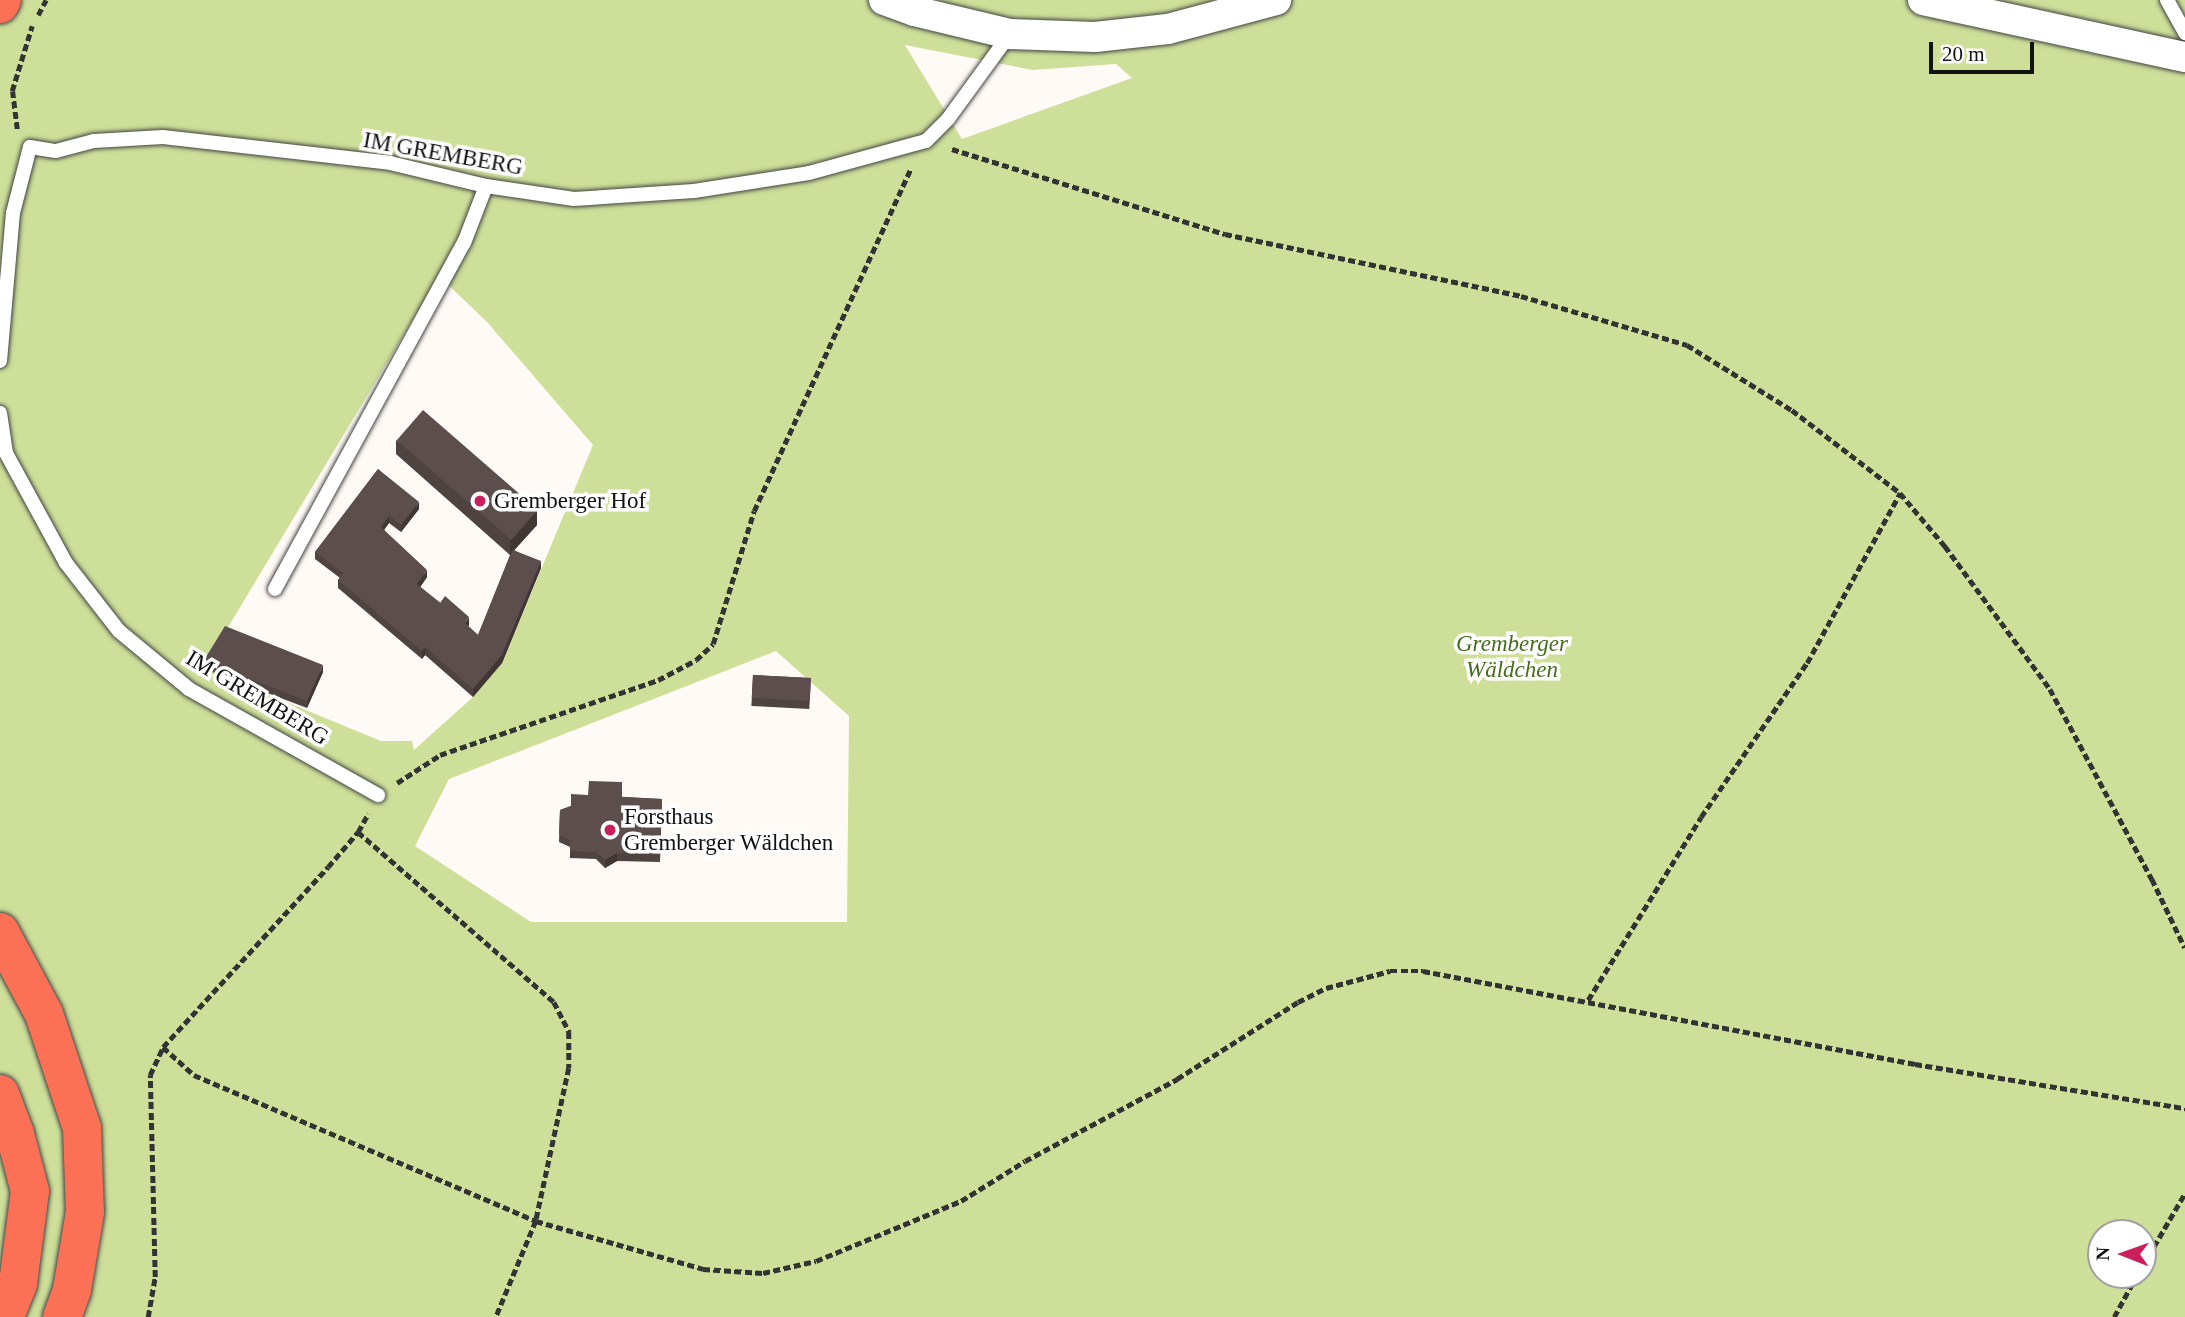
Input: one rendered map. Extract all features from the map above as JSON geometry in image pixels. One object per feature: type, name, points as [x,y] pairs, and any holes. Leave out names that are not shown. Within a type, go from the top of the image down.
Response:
[{"type":"highway","points":[[0,932],[44,1014],[82,1128],[85,1212],[72,1290],[62,1317]]},
{"type":"highway","points":[[0,1094],[15,1134],[30,1191],[18,1284],[5,1317]]},
{"type":"street","points":[[884,0],[914,11],[1010,34],[1095,37],[1168,29],[1276,0]]},
{"type":"street","points":[[1923,0],[2185,57]]},
{"type":"lane","points":[[2167,0],[2185,33]]},
{"type":"lane","points":[[926,141],[948,119],[1010,34]]},
{"type":"lane","name":"IM GREMBERG","points":[[30,146],[56,151],[94,141],[163,137],[390,163],[486,186],[574,199],[694,191],[809,173],[926,141]]},
{"type":"lane","points":[[0,361],[13,212],[30,146]]},
{"type":"lane","points":[[275,589],[464,243],[486,186]]},
{"type":"lane","name":"IM GREMBERG","points":[[0,413],[6,453],[66,563],[119,631],[189,689],[378,795]]},
{"type":"path","points":[[30,146],[17,130],[12,91],[29,32],[46,0]]},
{"type":"path","points":[[148,1317],[156,1277],[150,1075],[163,1047],[358,832],[378,795],[440,755],[658,680],[696,660],[713,644],[754,511],[926,141],[1225,234],[1521,296],[1687,345],[1791,410],[1900,493],[1945,546],[2050,689],[2152,879],[2185,948]]},
{"type":"path","points":[[1588,1000],[1701,817],[1807,663],[1900,493]]},
{"type":"path","points":[[358,832],[554,1002],[569,1032],[569,1068],[536,1221],[496,1317]]},
{"type":"path","points":[[163,1047],[194,1075],[536,1221],[702,1269],[763,1273],[816,1261],[961,1200],[1025,1161],[1177,1079],[1326,988],[1390,971],[1423,971],[1588,1000],[1915,1064],[2185,1108]]},
{"type":"path","points":[[2157,1241],[2185,1193]]},
{"type":"path","points":[[2114,1317],[2129,1289]]},
{"type":"green space","name":"Gremberger Wäldchen","points":[[0,0],[2185,0],[2185,1317],[0,1317]],"holes":[[[905,45],[1033,70],[1116,64],[1132,78],[962,139]],[[439,276],[487,322],[593,445],[502,663],[473,697],[414,750],[412,741],[381,741],[213,672],[206,664]],[[776,651],[849,716],[847,922],[531,922],[415,846],[449,779]]]},
{"type":"building","points":[[423,410],[538,510],[511,540],[397,440]]},
{"type":"building","points":[[378,469],[419,502],[401,525],[389,516],[381,527],[427,570],[417,584],[440,603],[445,596],[469,617],[465,623],[478,635],[513,550],[541,561],[502,655],[473,689],[425,647],[422,651],[338,580],[343,573],[315,552]]},
{"type":"building","points":[[225,626],[323,665],[307,701],[212,664],[206,657]]},
{"type":"building","points":[[753,675],[811,678],[810,701],[752,698]]},
{"type":"building","name":"Forsthaus Gremberger Wäldchen","points":[[589,781],[622,782],[622,797],[662,799],[660,855],[617,853],[605,860],[596,852],[570,851],[570,840],[559,835],[560,810],[571,806],[571,794],[588,795]]},
{"type":"place","name":"Gremberger Hof","points":[[480,501]]},
{"type":"place","name":"Forsthaus Gremberger Wäldchen","points":[[610,830]]}]
